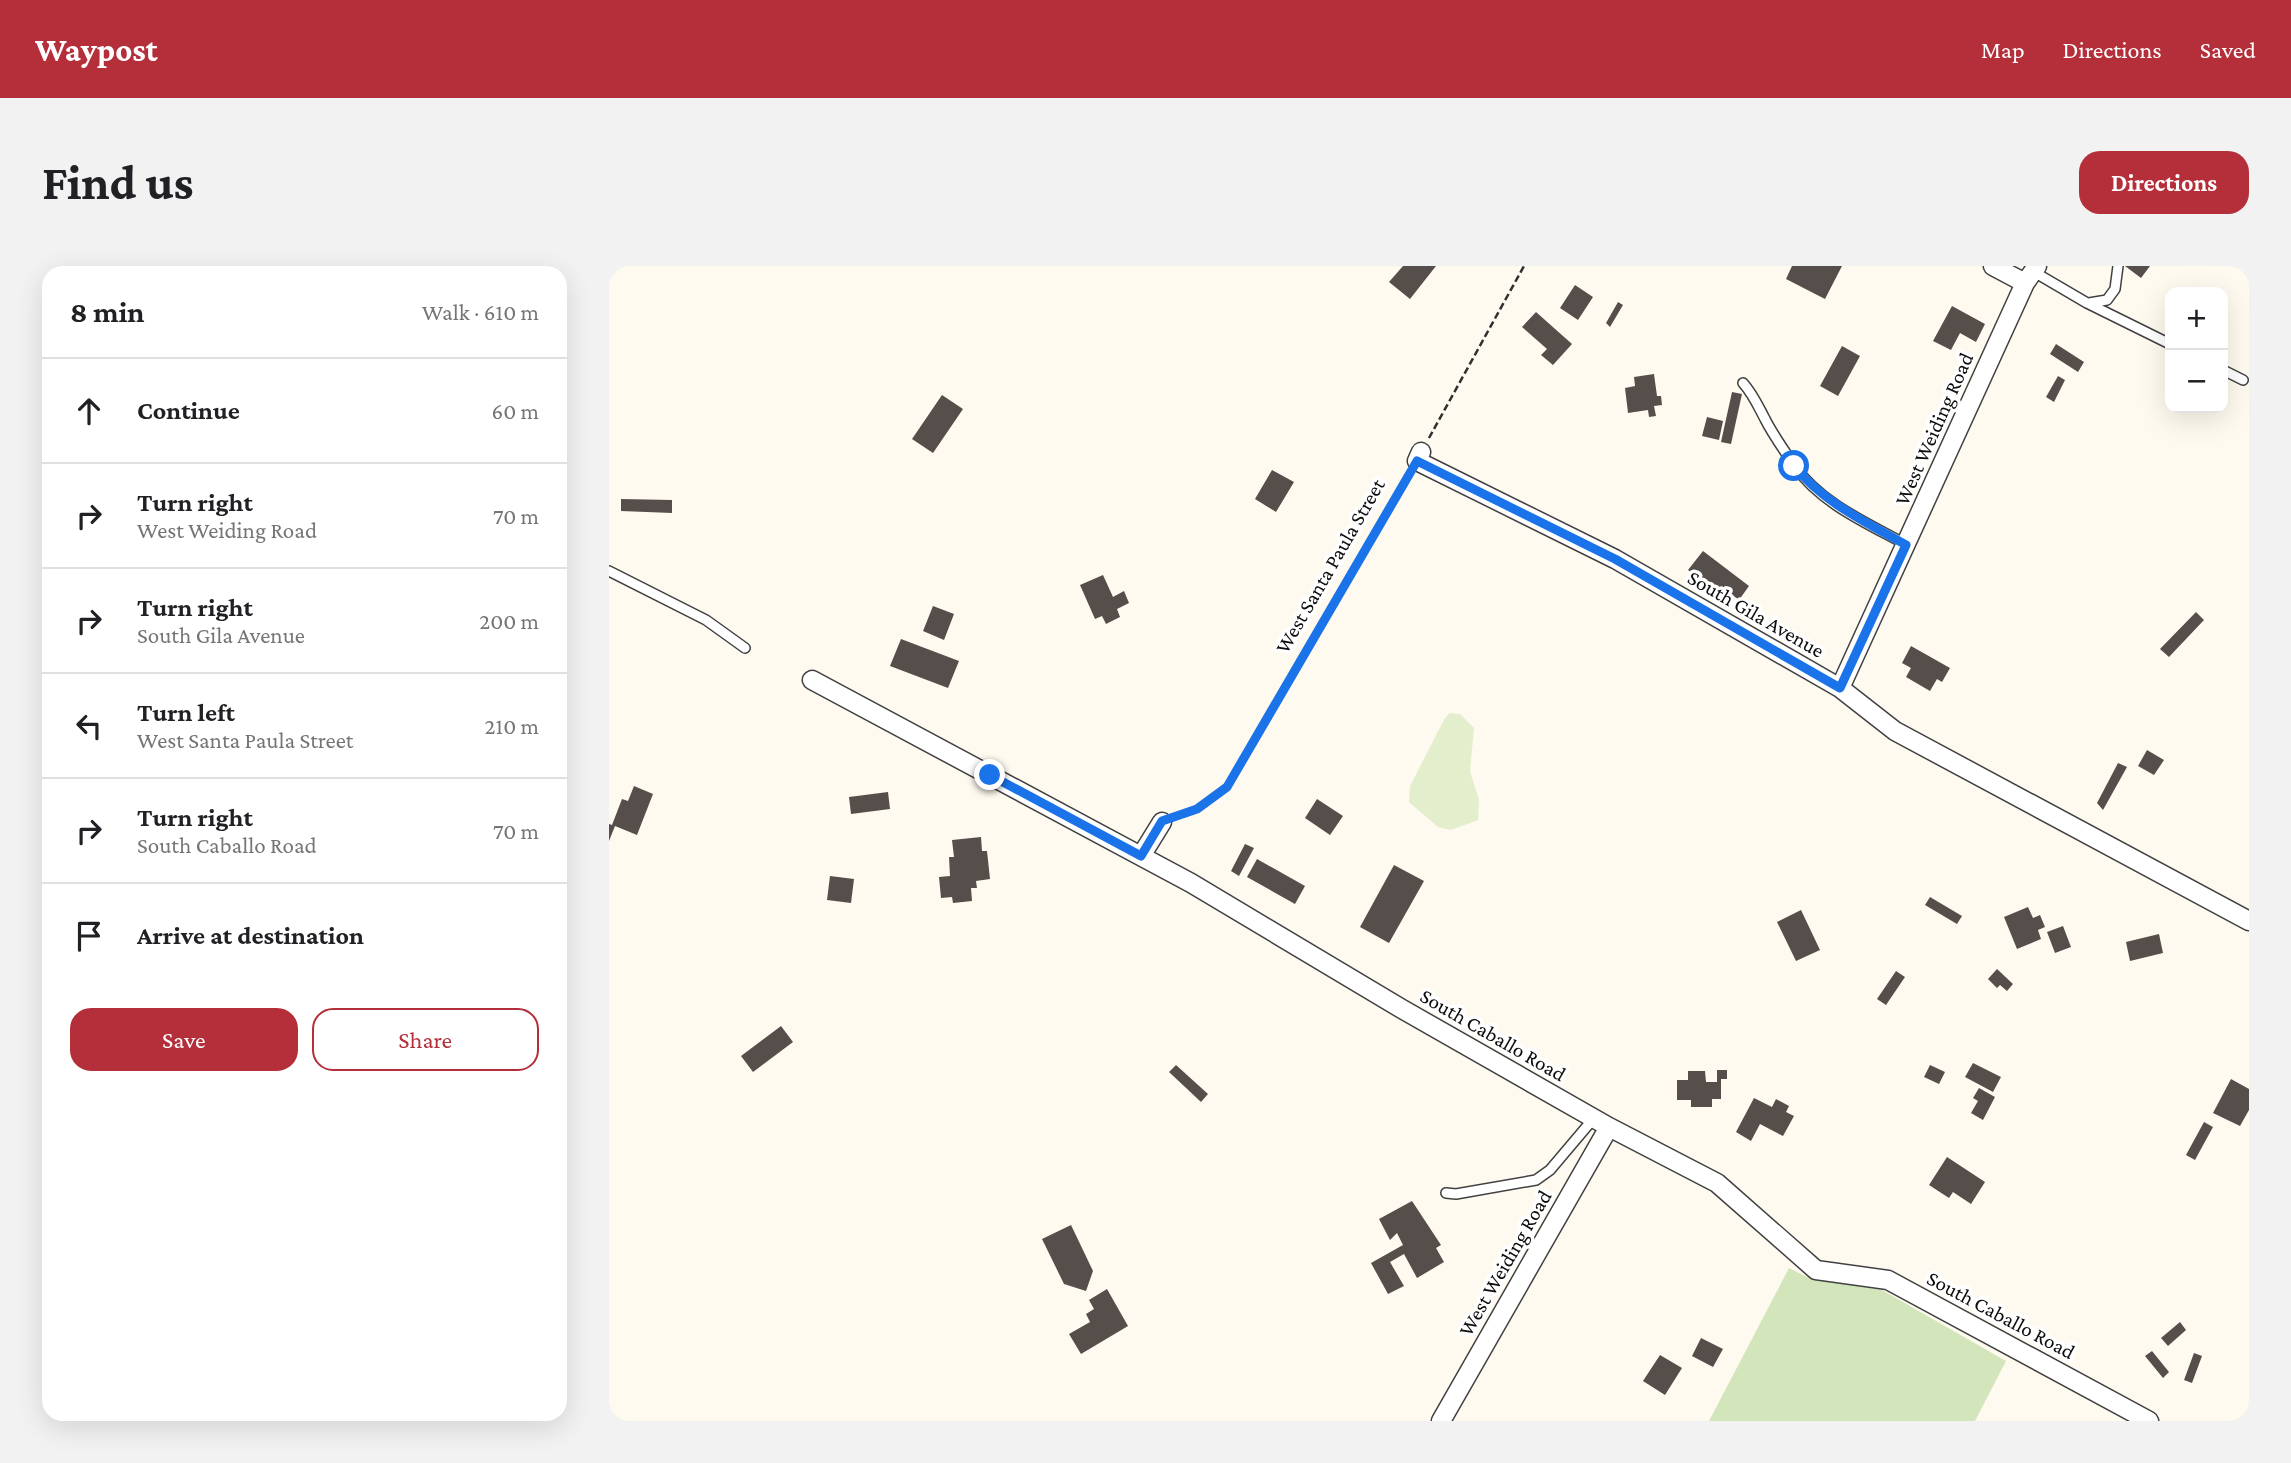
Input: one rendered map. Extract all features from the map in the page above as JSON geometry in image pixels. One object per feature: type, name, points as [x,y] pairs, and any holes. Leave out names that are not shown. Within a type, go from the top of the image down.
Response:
[{"type":"street","points":[[1993,266],[2032,274]]},
{"type":"street","name":"West Weiding Road","points":[[1840,688],[2032,274]]},
{"type":"street","name":"South Gila Avenue","points":[[1419,456],[1615,559],[1840,688],[1895,731],[2249,921]]},
{"type":"street","name":"South Caballo Road","points":[[812,680],[1191,883],[1402,1009],[1601,1123],[1717,1183],[1816,1270],[1888,1280],[2148,1421]]},
{"type":"street","points":[[1141,856],[1162,821]]},
{"type":"street","name":"West Weiding Road","points":[[1441,1421],[1601,1123]]},
{"type":"lane","points":[[2087,303],[2107,300],[2115,289],[2118,266]]},
{"type":"lane","points":[[2032,274],[2165,342]]},
{"type":"lane","points":[[2228,372],[2243,380]]},
{"type":"lane","points":[[1743,383],[1753,394],[1765,420],[1808,484],[1829,501],[1906,545]]},
{"type":"lane","points":[[609,570],[706,621],[745,648]]},
{"type":"lane","points":[[1446,1194],[1456,1195],[1536,1180],[1601,1123]]},
{"type":"path","name":"West Santa Paula Street","points":[[1162,821],[1197,809],[1227,787],[1419,456],[1524,266]]},
{"type":"green space","points":[[1450,713],[1460,714],[1474,728],[1470,771],[1479,800],[1478,820],[1451,830],[1438,827],[1409,802],[1410,786]]},
{"type":"green space","points":[[1789,1268],[1809,1278],[1882,1290],[2006,1361],[1975,1421],[1709,1421]]},
{"type":"building","points":[[1403,266],[1436,266],[1410,299],[1389,282]]},
{"type":"building","points":[[1792,266],[1842,266],[1825,299],[1786,279]]},
{"type":"building","points":[[2125,266],[2150,266],[2141,278]]},
{"type":"building","points":[[1575,285],[1593,297],[1578,320],[1560,308]]},
{"type":"building","points":[[1618,302],[1623,305],[1610,327],[1606,323]]},
{"type":"building","points":[[1952,306],[1985,324],[1976,342],[1960,333],[1951,350],[1933,341]]},
{"type":"building","points":[[1536,312],[1572,344],[1553,365],[1541,355],[1547,349],[1522,327]]},
{"type":"building","points":[[2056,344],[2084,362],[2078,372],[2050,354]]},
{"type":"building","points":[[1842,346],[1860,356],[1838,396],[1820,386]]},
{"type":"building","points":[[1654,374],[1657,396],[1661,396],[1662,405],[1654,406],[1656,416],[1649,417],[1648,410],[1628,413],[1625,388],[1635,386],[1634,377]]},
{"type":"building","points":[[2058,376],[2065,380],[2054,402],[2046,397]]},
{"type":"building","points":[[1732,392],[1742,394],[1731,444],[1721,442]]},
{"type":"building","points":[[942,395],[963,409],[933,453],[912,439]]},
{"type":"building","points":[[1707,417],[1723,421],[1719,440],[1702,436]]},
{"type":"building","points":[[1272,470],[1294,482],[1276,512],[1255,499]]},
{"type":"building","points":[[621,499],[672,500],[672,513],[621,511]]},
{"type":"building","points":[[1703,551],[1749,586],[1739,600],[1726,590],[1722,595],[1688,570]]},
{"type":"building","points":[[1103,575],[1113,597],[1124,591],[1129,603],[1117,609],[1120,617],[1106,624],[1102,616],[1095,619],[1080,585]]},
{"type":"building","points":[[933,606],[954,614],[944,640],[923,631]]},
{"type":"building","points":[[2196,612],[2204,620],[2169,657],[2160,649]]},
{"type":"building","points":[[901,639],[959,661],[948,688],[890,666]]},
{"type":"building","points":[[1911,646],[1950,668],[1942,682],[1937,679],[1930,691],[1906,677],[1911,668],[1902,663]]},
{"type":"building","points":[[2147,750],[2164,760],[2154,775],[2138,766]]},
{"type":"building","points":[[2118,763],[2127,767],[2103,810],[2097,803]]},
{"type":"building","points":[[634,786],[653,794],[637,835],[615,826],[609,841],[609,824],[612,825],[622,799],[628,801]]},
{"type":"building","points":[[888,792],[890,809],[851,814],[849,797]]},
{"type":"building","points":[[1317,799],[1343,816],[1330,835],[1305,818]]},
{"type":"building","points":[[981,837],[982,851],[987,851],[990,879],[976,881],[977,888],[971,888],[972,901],[953,903],[952,897],[941,898],[939,877],[950,876],[949,857],[954,857],[952,840]]},
{"type":"building","points":[[1245,844],[1254,848],[1239,876],[1231,871]]},
{"type":"building","points":[[1257,859],[1305,886],[1295,904],[1247,877]]},
{"type":"building","points":[[1394,865],[1424,881],[1389,943],[1360,927]]},
{"type":"building","points":[[830,876],[854,879],[851,903],[827,900]]},
{"type":"building","points":[[1930,897],[1962,916],[1957,924],[1925,905]]},
{"type":"building","points":[[2028,907],[2033,918],[2040,915],[2045,927],[2038,930],[2041,939],[2017,949],[2004,917]]},
{"type":"building","points":[[1801,910],[1820,950],[1796,961],[1777,922]]},
{"type":"building","points":[[2063,926],[2071,947],[2055,953],[2047,932]]},
{"type":"building","points":[[2159,934],[2163,953],[2130,961],[2126,942]]},
{"type":"building","points":[[1997,969],[2013,984],[2007,991],[2000,985],[1997,988],[1988,979]]},
{"type":"building","points":[[1896,971],[1905,977],[1886,1005],[1877,999]]},
{"type":"building","points":[[781,1026],[793,1042],[753,1072],[741,1056]]},
{"type":"building","points":[[1973,1063],[2001,1077],[1993,1092],[1965,1077]]},
{"type":"building","points":[[1176,1065],[1208,1094],[1201,1102],[1169,1072]]},
{"type":"building","points":[[1930,1065],[1945,1072],[1939,1084],[1924,1077]]},
{"type":"building","points":[[1717,1070],[1727,1070],[1727,1079],[1721,1079],[1721,1099],[1712,1099],[1712,1107],[1691,1107],[1691,1100],[1677,1100],[1677,1080],[1688,1080],[1688,1071],[1705,1071],[1706,1082],[1717,1082]]},
{"type":"building","points":[[2231,1079],[2249,1089],[2249,1110],[2240,1126],[2213,1113]]},
{"type":"building","points":[[1979,1088],[1995,1097],[1983,1120],[1971,1113],[1978,1101],[1973,1098]]},
{"type":"building","points":[[1754,1098],[1772,1107],[1776,1099],[1789,1106],[1786,1112],[1794,1116],[1783,1136],[1760,1124],[1751,1141],[1736,1132]]},
{"type":"building","points":[[2204,1122],[2213,1127],[2195,1160],[2186,1155]]},
{"type":"building","points":[[1947,1157],[1985,1182],[1971,1204],[1953,1192],[1949,1198],[1929,1185]]},
{"type":"building","points":[[1412,1201],[1441,1245],[1436,1248],[1444,1262],[1417,1278],[1404,1254],[1390,1262],[1404,1286],[1388,1294],[1371,1263],[1403,1245],[1397,1233],[1390,1240],[1379,1219]]},
{"type":"building","points":[[1071,1225],[1093,1271],[1086,1291],[1064,1284],[1042,1239]]},
{"type":"building","points":[[1107,1289],[1128,1326],[1081,1354],[1069,1334],[1090,1322],[1086,1314],[1094,1309],[1089,1300]]},
{"type":"building","points":[[2180,1322],[2186,1330],[2168,1346],[2161,1338]]},
{"type":"building","points":[[1701,1338],[1723,1349],[1713,1367],[1692,1356]]},
{"type":"building","points":[[2152,1351],[2169,1372],[2163,1378],[2145,1356]]},
{"type":"building","points":[[2194,1353],[2202,1356],[2192,1383],[2184,1380]]},
{"type":"building","points":[[1660,1355],[1682,1368],[1665,1395],[1643,1381]]},
{"type":"route","points":[[990,775],[1141,856],[1162,821],[1197,809],[1227,787],[1417,461],[1615,559],[1840,688],[1906,545],[1829,501],[1808,484],[1794,466]]}]
